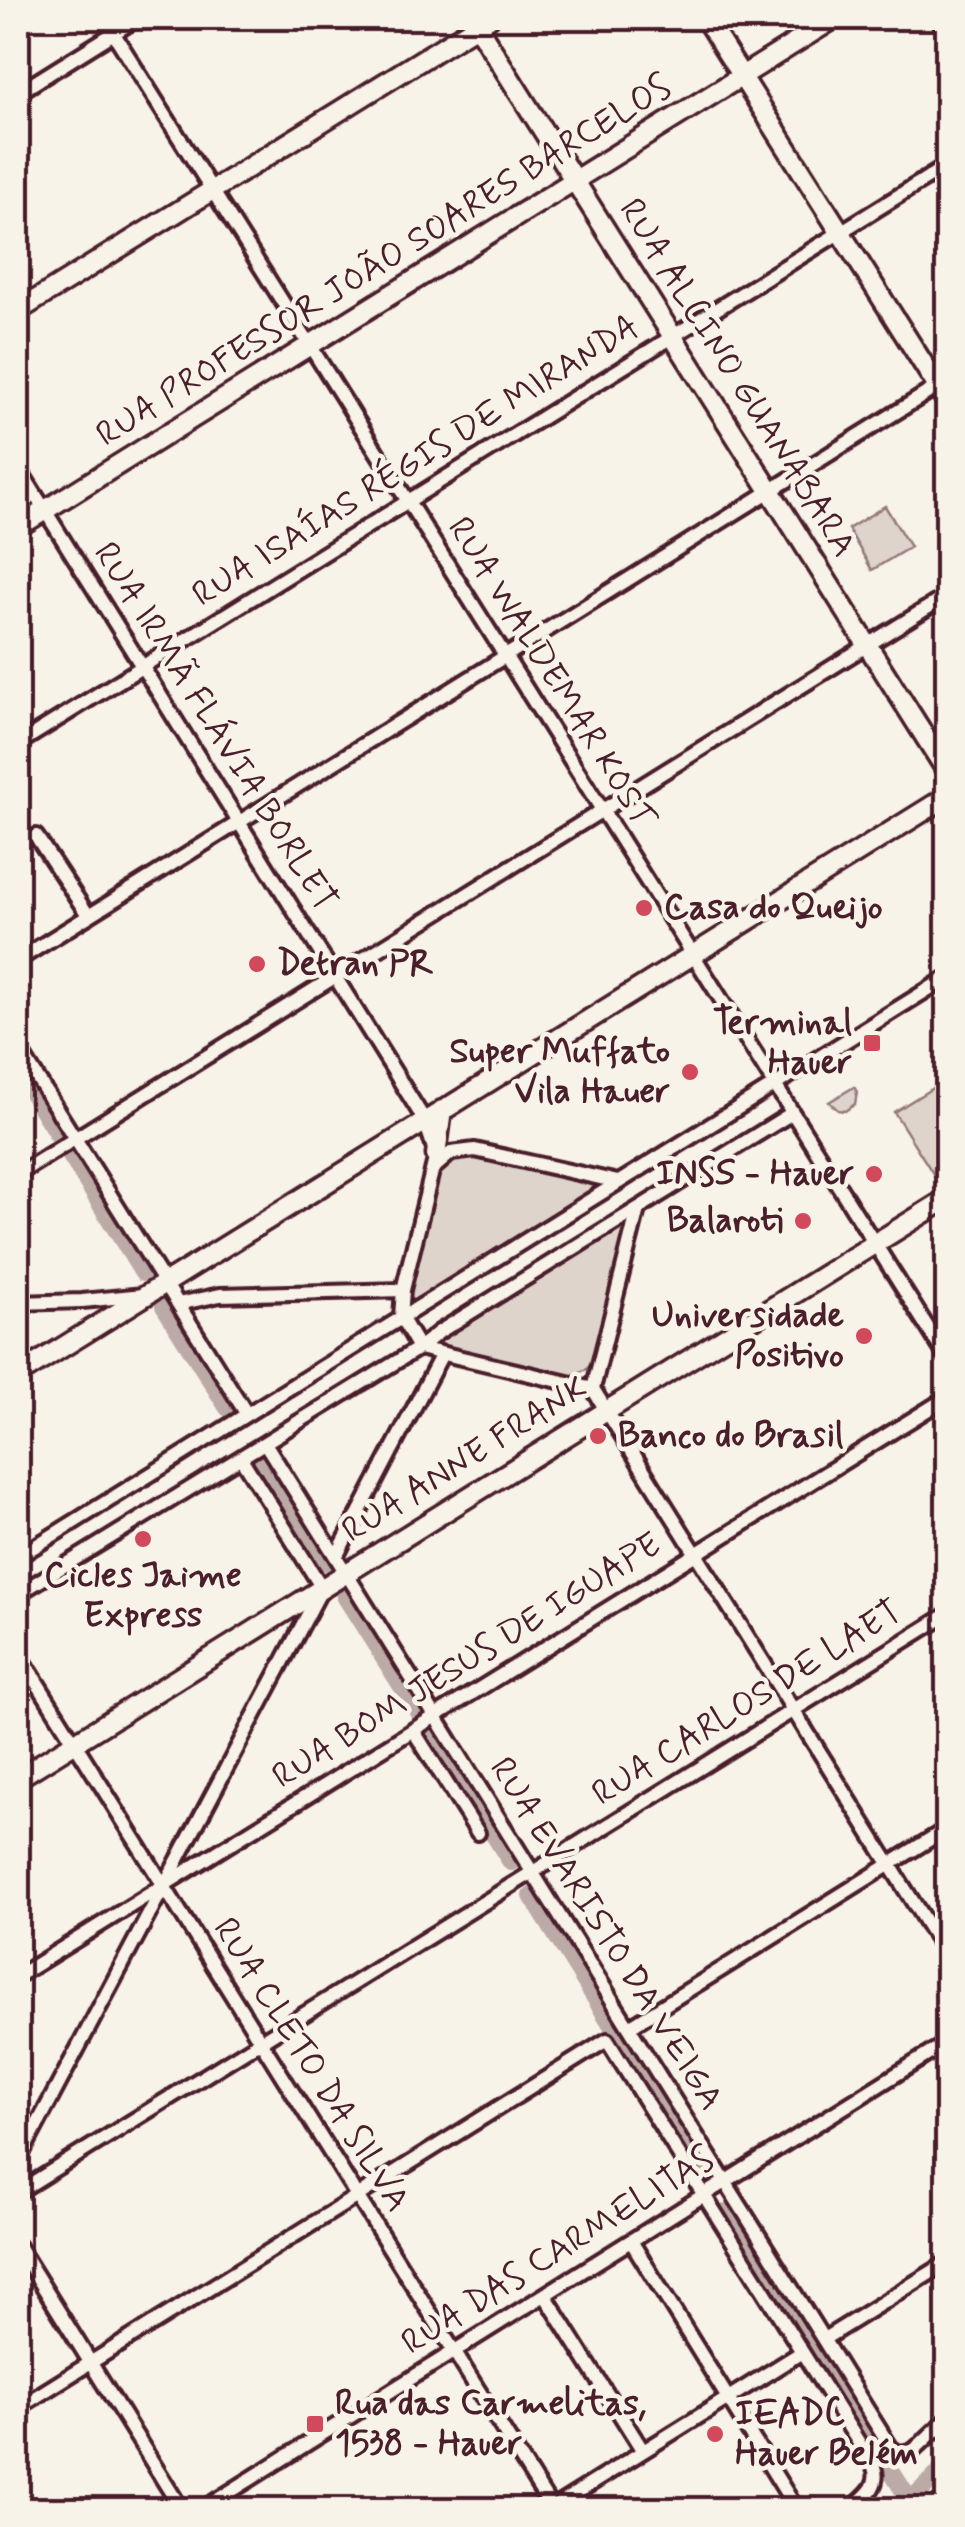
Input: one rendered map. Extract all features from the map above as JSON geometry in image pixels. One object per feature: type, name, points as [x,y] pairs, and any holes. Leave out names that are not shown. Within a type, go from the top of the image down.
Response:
[{"type":"main road","points":[[705,18],[944,390]]},
{"type":"main road","name":"RUA PROFESSOR JOÃO SOARES BARCELOS","points":[[18,527],[836,18]]},
{"type":"main road","points":[[18,311],[479,20]]},
{"type":"main road","name":"RUA ALCINO GUANABARA","points":[[479,20],[574,180],[948,773]]},
{"type":"main road","points":[[18,1375],[948,796]]},
{"type":"main road","points":[[434,1163],[442,1110]]},
{"type":"main road","name":"RUA ANNE FRANK","points":[[18,1778],[322,1588],[341,1565],[606,1411],[948,1198]]},
{"type":"street","name":"RUA WALDEMAR KOST","points":[[104,18],[948,1360]]},
{"type":"street","points":[[18,93],[138,18]]},
{"type":"street","points":[[937,18],[948,35]]},
{"type":"street","name":"RUA ISAÍAS RÉGIS DE MIRANDA","points":[[18,744],[948,165]]},
{"type":"street","points":[[18,960],[770,491],[944,390]]},
{"type":"street","name":"RUA IRMÃ FLÁVIA BORLET","points":[[18,467],[426,1121],[434,1163]]},
{"type":"street","points":[[18,1174],[948,595]]},
{"type":"street","points":[[36,836],[88,915]]},
{"type":"street","points":[[18,1557],[948,977]]},
{"type":"street","points":[[18,1047],[72,1140],[246,1413]]},
{"type":"street","points":[[18,1594],[792,1113]]},
{"type":"street","points":[[618,1182],[475,1150],[451,1153],[434,1163],[401,1317],[419,1348],[593,1390],[948,1958]]},
{"type":"street","points":[[593,1390],[638,1208]]},
{"type":"street","points":[[178,1304],[220,1295],[404,1290]]},
{"type":"street","points":[[18,1303],[82,1302],[147,1294]]},
{"type":"street","points":[[82,1302],[94,1310],[98,1325]]},
{"type":"street","points":[[341,1565],[442,1354]]},
{"type":"street","name":"RUA BOM JESUS DE IGUAPE","points":[[18,1976],[948,1397]]},
{"type":"street","name":"RUA EVARISTO DA VEIGA","points":[[265,1444],[892,2448],[899,2453],[912,2451],[948,2418]]},
{"type":"street","points":[[18,2161],[322,1588],[241,1458]]},
{"type":"street","name":"RUA CARLOS DE LAET","points":[[18,2192],[948,1614]]},
{"type":"street","name":"RUA CLETO DA SILVA","points":[[18,1652],[552,2509]]},
{"type":"street","name":"RUA EVARISTO DA VEIGA","points":[[413,1730],[478,1832]]},
{"type":"street","points":[[629,2027],[948,1828]]},
{"type":"street","name":"RUA EVARISTO DA VEIGA","points":[[358,2196],[607,2040],[876,2471],[875,2484],[850,2510]]},
{"type":"street","name":"RUA DAS CARMELITAS","points":[[201,2510],[948,2042]]},
{"type":"street","points":[[18,2408],[358,2196]]},
{"type":"street","points":[[632,2241],[798,2510]]},
{"type":"street","points":[[18,2246],[182,2510]]},
{"type":"street","points":[[824,2339],[948,2262]]},
{"type":"street","points":[[545,2295],[643,2451]]},
{"type":"street","points":[[552,2509],[802,2352]]},
{"type":"shaded area","points":[[885,506],[910,547],[872,570],[848,529]]},
{"type":"shaded area","points":[[947,1079],[947,1188],[944,1191],[894,1112]]},
{"type":"shaded area","points":[[854,1087],[855,1104],[845,1111],[829,1102]]},
{"type":"shaded area","points":[[465,1153],[599,1184],[599,1188],[412,1303],[409,1290],[435,1176],[447,1160]]},
{"type":"shaded area","points":[[621,1224],[625,1227],[595,1356],[587,1369],[568,1377],[435,1344],[498,1301],[504,1301],[611,1235]]},
{"type":"waterway","points":[[18,1070],[143,1273]]},
{"type":"waterway","points":[[164,1306],[228,1408]]},
{"type":"waterway","points":[[263,1465],[324,1562]]},
{"type":"waterway","points":[[345,1596],[418,1712]]},
{"type":"waterway","points":[[433,1737],[511,1862]]},
{"type":"waterway","points":[[532,1896],[706,2177]]},
{"type":"waterway","points":[[727,2212],[910,2501]]},
{"type":"waterway","points":[[900,2510],[948,2465]]},
{"type":"place","name":"Casa do Queijo","points":[[644,908]]},
{"type":"place","name":"Detran PR","points":[[257,964]]},
{"type":"place","name":"Terminal Hauer","points":[[872,1043]]},
{"type":"place","name":"Super Muffato Vila Hauer","points":[[690,1072]]},
{"type":"place","name":"INSS - Hauer","points":[[874,1174]]},
{"type":"place","name":"Balaroti","points":[[803,1221]]},
{"type":"place","name":"Universidade Positivo","points":[[864,1336]]},
{"type":"place","name":"Banco do Brasil","points":[[598,1436]]},
{"type":"place","name":"Cicles Jaime Express","points":[[143,1539]]},
{"type":"place","name":"Rua das Carmelitas, 1538 - Hauer","points":[[315,2424]]},
{"type":"place","name":"IEADC Hauer Belém","points":[[715,2434]]}]
